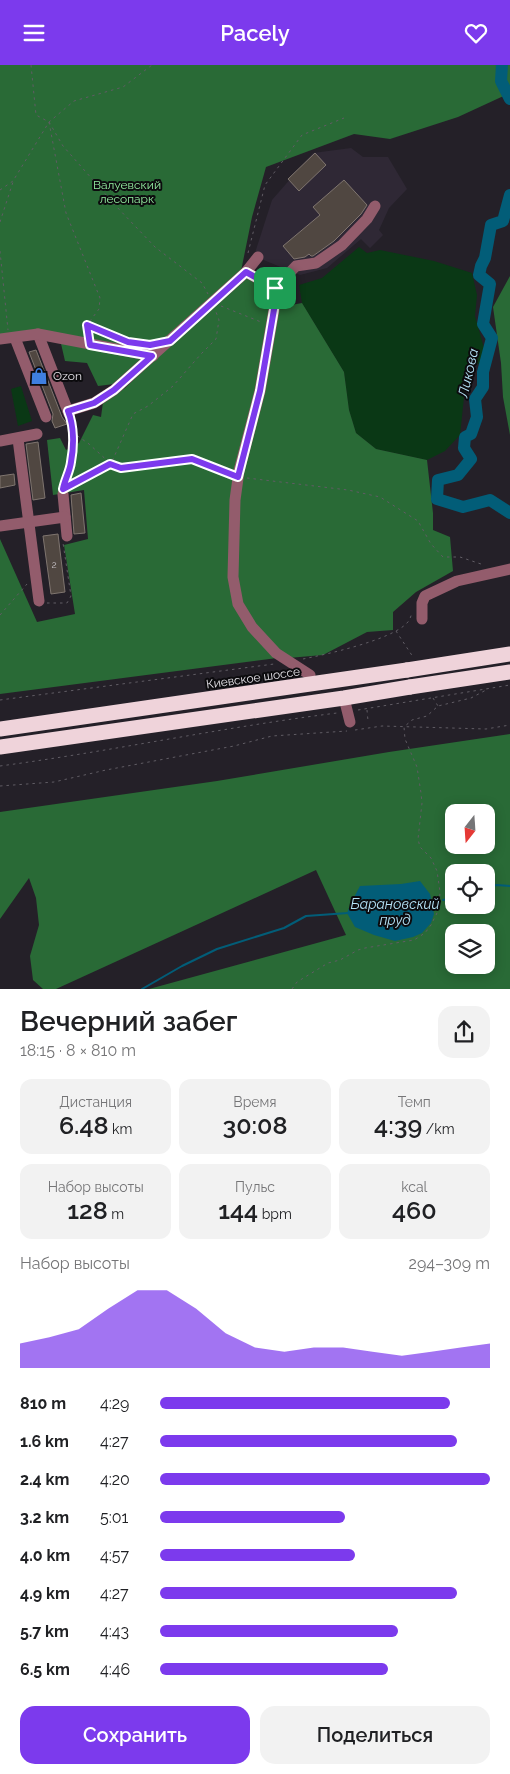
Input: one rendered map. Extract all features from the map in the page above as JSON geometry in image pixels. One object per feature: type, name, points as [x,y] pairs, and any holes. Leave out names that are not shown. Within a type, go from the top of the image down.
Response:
[{"type":"highway","name":"Киевское шоссе","points":[[0,729],[510,654]]},
{"type":"highway","points":[[0,747],[510,672]]},
{"type":"street","points":[[275,288],[296,266],[316,263],[342,245],[367,219],[375,206]]},
{"type":"street","points":[[38,335],[68,412],[94,403],[114,390],[151,351],[213,303],[247,271],[258,257]]},
{"type":"street","points":[[247,271],[275,288],[277,292],[260,391],[238,477],[233,537],[233,577],[238,604],[252,627],[276,653],[310,675]]},
{"type":"street","points":[[46,417],[8,338],[38,335],[90,345],[151,351]]},
{"type":"street","points":[[0,441],[37,434]]},
{"type":"street","points":[[18,439],[39,601]]},
{"type":"street","points":[[63,494],[67,534]]},
{"type":"street","points":[[0,526],[65,517]]},
{"type":"street","points":[[422,619],[424,596],[457,581],[505,570]]},
{"type":"street","points":[[344,697],[349,719]]},
{"type":"path","points":[[31,65],[36,115],[49,122],[63,146],[155,247],[202,283],[213,303],[219,320],[216,339],[174,386],[148,406],[133,414],[110,464],[63,489],[71,463],[72,424],[68,412]]},
{"type":"path","points":[[0,222],[13,181],[49,122],[74,101],[123,87],[152,65]]},
{"type":"path","points":[[247,271],[248,253],[265,185],[302,135],[344,118]]},
{"type":"path","points":[[49,122],[66,213],[100,298],[99,309],[87,325],[90,345]]},
{"type":"path","points":[[0,190],[13,181]]},
{"type":"path","points":[[0,251],[8,338]]},
{"type":"path","points":[[213,303],[270,326]]},
{"type":"path","points":[[87,325],[128,342]]},
{"type":"path","points":[[135,343],[151,351]]},
{"type":"path","points":[[72,432],[89,444],[110,464],[121,468],[192,459],[238,477],[348,490],[380,497],[418,521],[431,544],[444,557],[460,557],[505,570]]},
{"type":"path","points":[[39,601],[67,603],[71,596],[62,539],[67,534]]},
{"type":"path","points":[[0,615],[35,574]]},
{"type":"path","points":[[0,700],[290,662],[330,654],[396,631],[408,621],[415,605],[422,603]]},
{"type":"path","points":[[292,989],[297,982],[312,972],[358,950],[414,940],[425,933],[439,909],[440,881],[434,864],[420,847],[418,839],[422,803],[421,793],[417,767],[405,739],[404,727],[412,719],[427,716],[438,706],[471,697],[495,685]]},
{"type":"path","points":[[0,766],[337,713],[349,719],[357,710],[510,685]]},
{"type":"path","points":[[367,709],[368,721]]},
{"type":"path","points":[[0,786],[54,781],[234,746],[272,736],[382,727],[486,729],[510,725]]},
{"type":"shaded area","points":[[351,148],[363,157],[388,157],[407,189],[389,208],[379,230],[383,235],[370,248],[361,239],[327,268],[300,275],[254,256],[272,200],[313,153]]},
{"type":"green space","name":"Валуевский лесопарк","points":[[0,65],[510,65],[510,93],[458,117],[390,139],[354,134],[266,167],[252,217],[240,276],[122,383],[98,386],[87,363],[65,361],[59,335],[27,330],[0,343]]},
{"type":"green space","points":[[359,247],[367,253],[380,250],[434,261],[472,273],[477,295],[475,316],[484,348],[480,363],[467,369],[460,435],[445,451],[427,460],[376,449],[356,433],[349,410],[344,372],[302,303],[299,285],[322,278]]},
{"type":"green space","points":[[510,276],[510,435],[503,397],[501,363],[493,307]]},
{"type":"green space","points":[[247,277],[268,291],[269,321],[256,397],[238,468],[237,604],[277,658],[0,694],[0,539],[37,622],[75,614],[64,545],[88,539],[84,490],[53,495],[47,440],[60,438],[66,450],[79,443],[93,415],[101,417],[103,402],[125,388],[167,347]]},
{"type":"green space","points":[[302,303],[344,372],[349,410],[356,433],[376,449],[427,460],[433,530],[450,537],[453,571],[416,592],[393,612],[393,630],[367,632],[323,655],[288,658],[255,627],[242,602],[236,575],[237,502],[280,307]]},
{"type":"green space","points":[[21,386],[32,421],[18,426],[11,389]]},
{"type":"green space","points":[[510,734],[510,989],[149,989],[346,935],[316,870],[56,989],[43,989],[33,980],[30,956],[39,925],[36,898],[29,878],[0,919],[0,812],[217,781]]},
{"type":"water","name":"Барановский пруд","points":[[420,881],[430,894],[434,914],[431,923],[422,933],[413,937],[395,941],[374,935],[355,927],[347,913],[360,886]]},
{"type":"building","points":[[315,153],[326,165],[299,191],[288,179]]},
{"type":"building","points":[[344,180],[367,205],[361,214],[334,241],[313,256],[309,254],[305,257],[294,259],[283,246],[320,215],[313,207]]},
{"type":"building","points":[[36,350],[62,417],[67,424],[55,428],[52,421],[53,414],[29,352]]},
{"type":"building","points":[[38,442],[45,498],[33,500],[26,444]]},
{"type":"building","points":[[14,474],[15,485],[0,488],[0,476]]},
{"type":"building","points":[[81,493],[85,533],[74,534],[71,495]]},
{"type":"building","points":[[58,534],[65,592],[51,594],[43,536]]},
{"type":"waterway","name":"Ликова","points":[[502,65],[501,81],[510,99]]},
{"type":"waterway","name":"Ликова","points":[[510,195],[503,221],[491,225],[485,258],[479,275],[490,284],[483,324],[492,338],[483,372],[483,387],[475,399],[477,417],[471,434],[465,437],[464,448],[471,459],[458,475],[438,480],[437,499],[463,507],[490,500],[510,513]]},
{"type":"waterway","points":[[495,885],[510,886]]},
{"type":"waterway","points":[[430,903],[436,902]]},
{"type":"waterway","points":[[142,989],[217,949],[284,928],[306,916],[348,913]]},
{"type":"place","name":"Ozon","points":[[39,376]]},
{"type":"route","points":[[246,272],[275,288],[277,292],[260,391],[238,477],[192,459],[121,468],[110,464],[63,489],[71,463],[72,424],[68,411],[94,403],[114,390],[152,356],[90,345],[87,325],[128,342],[150,345],[170,341],[246,272]]}]
